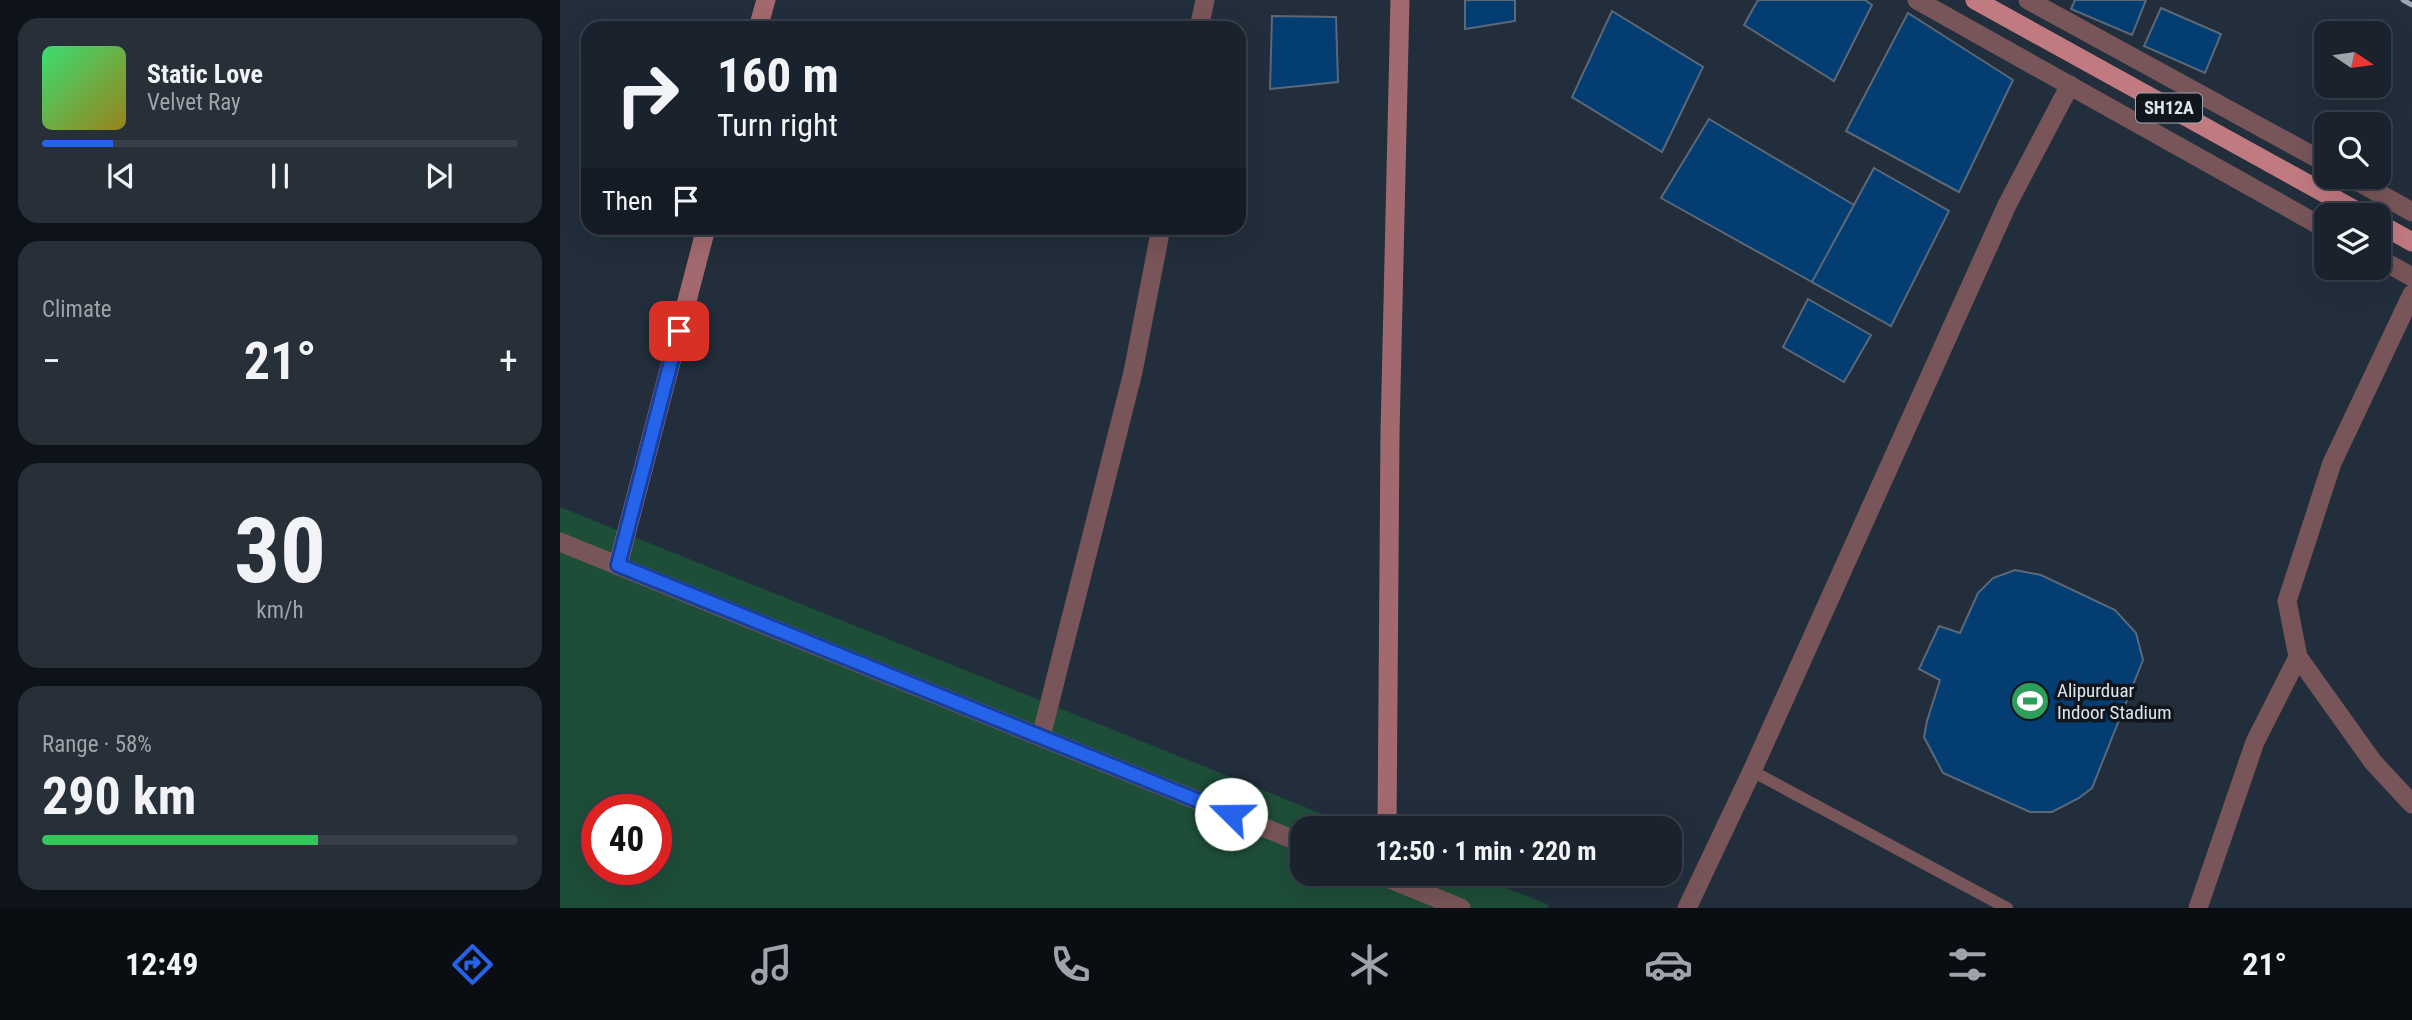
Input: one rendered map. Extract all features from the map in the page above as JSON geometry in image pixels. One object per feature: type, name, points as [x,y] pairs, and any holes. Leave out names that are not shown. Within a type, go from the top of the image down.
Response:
[{"type":"main road","points":[[760,21],[766,0]]},
{"type":"main road","points":[[1387,816],[1390,419],[1400,0]]},
{"type":"main road","name":"SH12A","points":[[1975,0],[2342,203]]},
{"type":"main road","name":"SH12A","points":[[2391,230],[2412,242]]},
{"type":"main road","points":[[618,565],[704,235]]},
{"type":"street","points":[[1200,21],[1205,0]]},
{"type":"street","points":[[1917,0],[2314,222]]},
{"type":"street","points":[[2028,0],[2314,156]]},
{"type":"street","points":[[1687,908],[1752,772],[2007,205],[2070,85]]},
{"type":"street","points":[[2371,189],[2412,212]]},
{"type":"street","points":[[1041,737],[1133,372],[1160,235]]},
{"type":"street","points":[[2391,265],[2412,277]]},
{"type":"street","points":[[2412,294],[2332,463],[2287,601],[2298,657],[2373,762],[2412,804]]},
{"type":"street","points":[[560,542],[1290,838]]},
{"type":"street","points":[[2198,908],[2255,742],[2298,657]]},
{"type":"street","points":[[1409,886],[1461,908]]},
{"type":"lane","points":[[1752,772],[2007,908]]},
{"type":"green space","points":[[560,507],[1327,816],[1290,816],[1290,886],[1502,886],[1549,905],[1548,908],[560,908]]},
{"type":"building","points":[[1465,0],[1515,0],[1515,21],[1465,29]]},
{"type":"building","points":[[1758,0],[1865,0],[1872,5],[1834,81],[1744,25]]},
{"type":"building","points":[[2075,0],[2146,0],[2132,35],[2071,9]]},
{"type":"building","points":[[2161,8],[2221,34],[2205,73],[2144,46]]},
{"type":"building","points":[[1612,11],[1703,67],[1662,152],[1572,97]]},
{"type":"building","points":[[1908,13],[2013,80],[1959,192],[1846,131]]},
{"type":"building","points":[[1272,16],[1336,17],[1338,82],[1270,89]]},
{"type":"building","points":[[1709,119],[1854,205],[1812,282],[1661,198]]},
{"type":"building","points":[[1874,168],[1949,211],[1891,326],[1812,282]]},
{"type":"building","points":[[1808,299],[1871,335],[1844,382],[1783,347]]},
{"type":"building","name":"Alipurduar Indoor Stadium","points":[[2015,570],[2041,575],[2115,610],[2136,633],[2143,660],[2092,788],[2052,812],[2030,812],[1943,773],[1924,737],[1940,680],[1919,669],[1939,626],[1960,633],[1978,593],[1993,578]]},
{"type":"railway","points":[[2403,0],[2412,5]]},
{"type":"place","name":"Alipurduar Indoor Stadium","points":[[2030,701]]},
{"type":"route","points":[[679,331],[618,565],[1231,814]]}]
